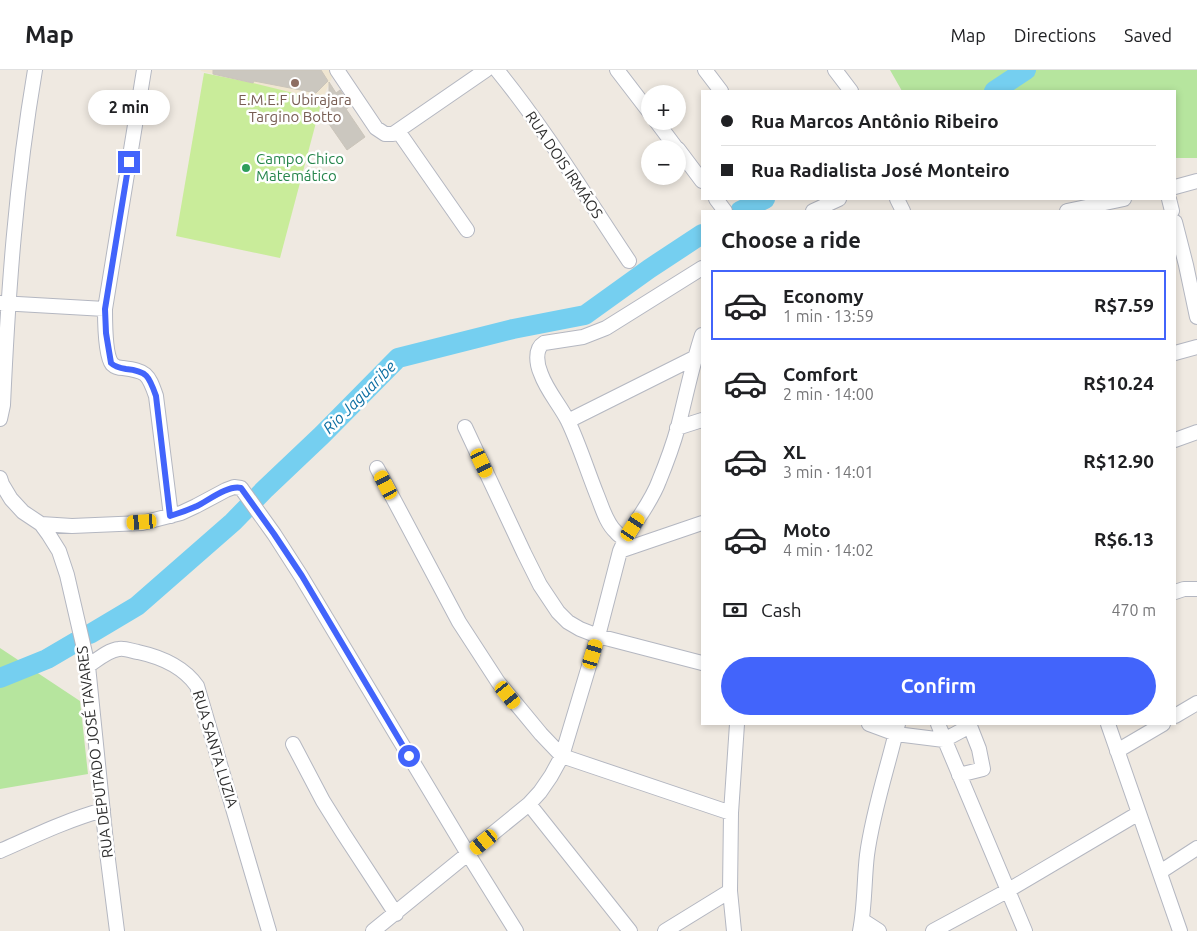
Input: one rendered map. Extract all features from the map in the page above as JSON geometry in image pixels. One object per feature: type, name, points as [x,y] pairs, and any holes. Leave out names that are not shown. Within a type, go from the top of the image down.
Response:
[{"type":"street","points":[[0,419],[2,405],[4,303],[35,70]]},
{"type":"street","points":[[144,70],[105,309],[106,333],[111,363],[119,368],[138,370],[144,373],[150,380],[156,396],[170,516]]},
{"type":"street","points":[[337,70],[376,128],[385,134],[396,133],[486,70]]},
{"type":"street","name":"RUA DOIS IRMÃOS","points":[[497,70],[515,91],[547,137],[629,261]]},
{"type":"street","points":[[617,70],[641,101]]},
{"type":"street","points":[[705,70],[720,90]]},
{"type":"street","points":[[835,70],[850,90]]},
{"type":"street","points":[[396,133],[467,230]]},
{"type":"street","points":[[686,161],[701,180]]},
{"type":"street","points":[[1176,187],[1197,180]]},
{"type":"street","points":[[816,210],[837,200]]},
{"type":"street","points":[[1072,210],[1119,200]]},
{"type":"street","points":[[1176,229],[1181,266],[1197,317]]},
{"type":"street","points":[[623,545],[605,515],[568,421],[545,384],[538,364],[540,345],[583,337],[606,328],[701,269]]},
{"type":"street","points":[[4,303],[105,309]]},
{"type":"street","points":[[373,931],[529,804],[551,776],[562,756],[623,545],[659,484],[677,428],[694,358],[701,338]]},
{"type":"street","points":[[1176,353],[1197,347]]},
{"type":"street","points":[[568,421],[694,358]]},
{"type":"street","points":[[677,428],[701,420]]},
{"type":"street","points":[[465,427],[540,585],[558,612],[568,622],[598,636],[701,664]]},
{"type":"street","points":[[1176,440],[1197,432]]},
{"type":"street","points":[[377,468],[459,622],[498,682],[540,734],[562,756],[731,813]]},
{"type":"street","name":"RUA DEPUTADO JOSÉ TAVARES","points":[[0,478],[10,499],[50,535],[59,552],[67,575],[88,666],[102,810],[117,931]]},
{"type":"street","points":[[40,524],[72,526],[142,522],[170,516],[196,506],[226,490],[234,487],[241,488],[302,576],[516,931]]},
{"type":"street","points":[[623,545],[701,523]]},
{"type":"street","points":[[1176,592],[1197,589]]},
{"type":"street","name":"RUA SANTA LUZIA","points":[[88,666],[112,650],[124,649],[164,660],[182,669],[192,678],[197,686],[269,931]]},
{"type":"street","points":[[1176,715],[1197,703]]},
{"type":"street","points":[[734,931],[730,891],[731,813],[737,725]]},
{"type":"street","points":[[875,725],[944,740],[970,725],[979,749],[983,768],[959,775]]},
{"type":"street","points":[[938,725],[1024,931]]},
{"type":"street","points":[[1108,725],[1160,872],[1178,930]]},
{"type":"street","points":[[1117,751],[1160,725]]},
{"type":"street","points":[[879,931],[861,925],[867,854],[876,808],[897,729]]},
{"type":"street","points":[[294,744],[343,834],[396,914]]},
{"type":"street","points":[[529,804],[630,931]]},
{"type":"street","points":[[0,851],[64,822],[102,810]]},
{"type":"street","points":[[933,931],[1007,891],[1139,813]]},
{"type":"street","points":[[1160,872],[1197,848]]},
{"type":"street","points":[[665,931],[730,891]]},
{"type":"shaded area","points":[[201,70],[335,70],[322,100]]},
{"type":"green space","points":[[890,70],[1197,70],[1197,158],[1176,158],[1176,90],[901,90]]},
{"type":"green space","name":"Campo Chico Matemático","points":[[204,73],[322,100],[280,258],[176,236]]},
{"type":"green space","points":[[0,648],[80,701],[88,774],[0,789]]},
{"type":"building","name":"E.M.E.F Ubirajara Targino Botto","points":[[213,70],[321,70],[328,81],[316,93],[254,81],[253,83],[213,74]]},
{"type":"building","points":[[329,82],[336,93],[340,90],[351,106],[346,109],[365,137],[347,150],[329,124]]},
{"type":"waterway","name":"Rio Jaguaribe","points":[[996,90],[1026,70]]},
{"type":"waterway","name":"Rio Jaguaribe","points":[[742,210],[763,200]]},
{"type":"waterway","name":"Rio Jaguaribe","points":[[90,634],[137,606],[233,522],[398,358],[513,329],[585,315],[701,235]]},
{"type":"waterway","name":"Rio Jaguaribe","points":[[0,678],[47,659],[76,642]]},
{"type":"place","name":"E.M.E.F Ubirajara Targino Botto","points":[[295,83]]},
{"type":"place","name":"Campo Chico Matemático","points":[[246,168]]},
{"type":"route","points":[[129,162],[105,309],[106,333],[111,363],[119,368],[138,370],[144,373],[150,380],[156,396],[170,516],[182,513],[226,490],[234,487],[241,488],[302,576],[409,756]]}]
